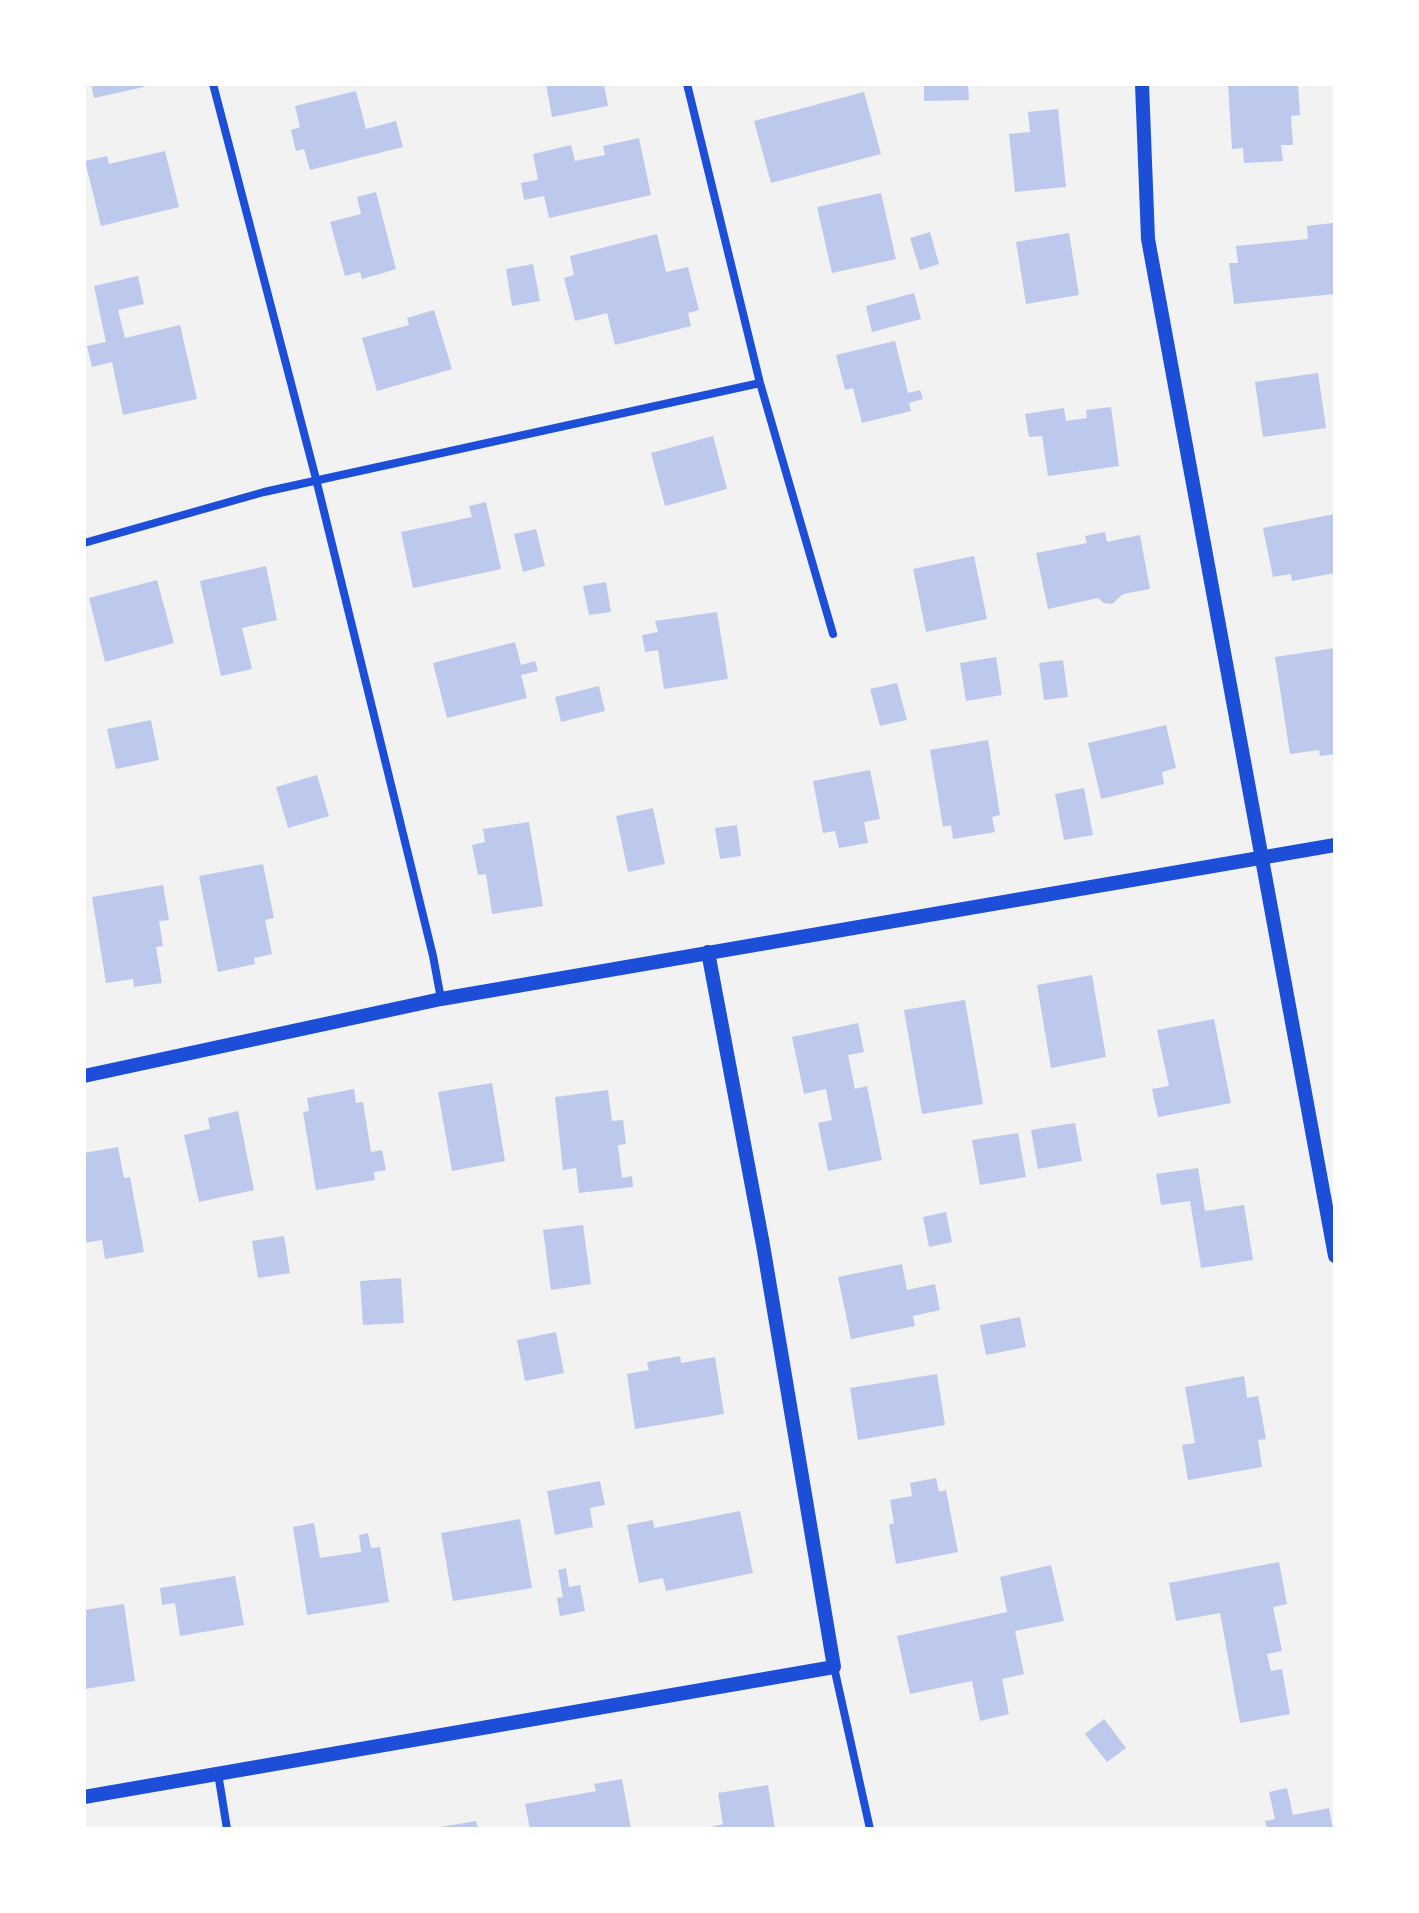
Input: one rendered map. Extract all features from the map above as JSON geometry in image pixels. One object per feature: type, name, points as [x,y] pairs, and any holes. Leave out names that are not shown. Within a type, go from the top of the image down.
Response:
[{"type":"street","points":[[213,84],[316,479],[441,999]]},
{"type":"street","points":[[687,84],[760,383],[833,634]]},
{"type":"street","points":[[1142,84],[1148,239],[1335,1256]]},
{"type":"street","points":[[84,543],[316,479],[760,383]]},
{"type":"street","points":[[84,1076],[441,999],[1335,845]]},
{"type":"street","points":[[708,952],[765,1261],[834,1667],[870,1829]]},
{"type":"street","points":[[84,1797],[834,1667]]},
{"type":"street","points":[[218,1773],[227,1829]]},
{"type":"building","points":[[91,84],[143,84],[144,87],[94,98]]},
{"type":"building","points":[[546,84],[604,84],[608,106],[552,117]]},
{"type":"building","points":[[924,84],[968,84],[969,100],[924,101]]},
{"type":"building","points":[[1298,84],[1300,115],[1291,116],[1293,145],[1281,145],[1283,161],[1244,163],[1243,148],[1232,149],[1228,85]]},
{"type":"building","points":[[356,91],[366,129],[396,121],[403,147],[310,170],[304,149],[296,151],[291,130],[300,127],[295,106]]},
{"type":"building","points":[[864,92],[881,154],[771,183],[754,121]]},
{"type":"building","points":[[1058,109],[1066,187],[1015,192],[1009,134],[1030,132],[1028,112]]},
{"type":"building","points":[[639,138],[651,195],[549,218],[544,196],[524,200],[521,183],[538,180],[533,154],[571,145],[575,161],[605,155],[603,146]]},
{"type":"building","points":[[165,151],[179,207],[101,226],[85,161],[107,156],[109,164]]},
{"type":"building","points":[[376,192],[396,269],[362,279],[360,272],[345,276],[330,222],[361,214],[357,197]]},
{"type":"building","points":[[881,193],[896,259],[832,273],[817,207]]},
{"type":"building","points":[[1333,223],[1335,294],[1234,304],[1229,263],[1238,263],[1236,246],[1308,239],[1307,226]]},
{"type":"building","points":[[930,232],[939,264],[920,270],[910,238]]},
{"type":"building","points":[[1069,233],[1079,295],[1026,304],[1016,242]]},
{"type":"building","points":[[657,234],[666,272],[688,267],[699,310],[688,313],[691,326],[615,345],[607,313],[575,321],[564,278],[574,275],[570,256]]},
{"type":"building","points":[[533,264],[540,301],[512,306],[506,269]]},
{"type":"building","points":[[138,276],[144,304],[118,310],[125,338],[180,325],[197,399],[123,415],[112,362],[92,367],[87,346],[106,342],[94,286]]},
{"type":"building","points":[[914,293],[921,319],[872,332],[866,306]]},
{"type":"building","points":[[434,310],[452,369],[377,391],[362,338],[409,325],[407,318]]},
{"type":"building","points":[[895,341],[908,393],[920,390],[923,399],[909,403],[911,411],[862,423],[853,388],[845,390],[836,355]]},
{"type":"building","points":[[1318,373],[1326,428],[1263,437],[1255,382]]},
{"type":"building","points":[[1111,407],[1119,466],[1048,476],[1042,436],[1029,437],[1025,414],[1064,408],[1066,421],[1087,418],[1086,410]]},
{"type":"building","points":[[713,436],[727,489],[665,506],[651,453]]},
{"type":"building","points":[[486,502],[501,569],[413,588],[401,532],[472,517],[469,506]]},
{"type":"building","points":[[1335,514],[1335,573],[1292,581],[1291,574],[1273,577],[1263,528]]},
{"type":"building","points":[[536,529],[545,566],[523,572],[514,534]]},
{"type":"building","points":[[1105,532],[1107,542],[1140,535],[1150,589],[1123,594],[1112,604],[1098,598],[1048,609],[1036,553],[1087,543],[1085,536]]},
{"type":"building","points":[[974,556],[987,619],[926,632],[913,569]]},
{"type":"building","points":[[266,566],[277,620],[242,628],[252,669],[221,676],[200,581]]},
{"type":"building","points":[[157,580],[174,643],[105,662],[89,598]]},
{"type":"building","points":[[606,582],[611,612],[589,615],[583,586]]},
{"type":"building","points":[[717,612],[728,679],[664,689],[658,650],[645,652],[642,635],[658,632],[655,621]]},
{"type":"building","points":[[515,642],[521,665],[535,661],[538,671],[521,675],[527,698],[447,718],[433,663]]},
{"type":"building","points":[[1335,648],[1335,754],[1320,756],[1319,750],[1290,754],[1275,657]]},
{"type":"building","points":[[996,657],[1002,695],[966,701],[960,663]]},
{"type":"building","points":[[1063,660],[1068,697],[1044,700],[1039,663]]},
{"type":"building","points":[[897,683],[907,720],[880,726],[870,689]]},
{"type":"building","points":[[599,686],[605,711],[561,722],[555,697]]},
{"type":"building","points":[[151,720],[159,760],[116,769],[107,729]]},
{"type":"building","points":[[1166,725],[1176,768],[1162,772],[1164,784],[1101,799],[1088,743]]},
{"type":"building","points":[[988,740],[1000,815],[992,817],[995,832],[953,839],[951,825],[943,827],[930,750]]},
{"type":"building","points":[[870,770],[880,819],[864,822],[868,843],[839,848],[835,831],[823,833],[813,781]]},
{"type":"building","points":[[317,775],[329,816],[288,828],[276,787]]},
{"type":"building","points":[[1084,788],[1093,835],[1064,840],[1055,794]]},
{"type":"building","points":[[653,808],[665,864],[628,872],[616,816]]},
{"type":"building","points":[[529,822],[543,906],[492,914],[486,874],[478,875],[472,845],[485,842],[483,829]]},
{"type":"building","points":[[737,825],[741,856],[720,859],[715,828]]},
{"type":"building","points":[[263,864],[274,918],[265,920],[272,954],[254,958],[255,964],[218,972],[199,876]]},
{"type":"building","points":[[163,885],[169,920],[159,921],[163,946],[156,947],[162,983],[134,987],[133,979],[106,983],[92,897]]},
{"type":"building","points":[[1092,975],[1106,1057],[1051,1068],[1037,985]]},
{"type":"building","points":[[965,1000],[983,1104],[922,1114],[904,1010]]},
{"type":"building","points":[[1214,1019],[1231,1103],[1158,1117],[1152,1089],[1169,1086],[1157,1030]]},
{"type":"building","points":[[858,1023],[864,1052],[848,1055],[855,1089],[867,1086],[882,1160],[828,1171],[818,1123],[832,1120],[826,1089],[804,1094],[792,1037]]},
{"type":"building","points":[[492,1083],[505,1161],[452,1171],[438,1092]]},
{"type":"building","points":[[354,1089],[356,1103],[363,1102],[371,1152],[382,1150],[386,1170],[374,1172],[375,1180],[316,1190],[303,1112],[309,1111],[307,1098]]},
{"type":"building","points":[[608,1090],[612,1121],[623,1120],[626,1144],[618,1145],[622,1178],[632,1176],[633,1187],[579,1193],[576,1168],[563,1170],[555,1097]]},
{"type":"building","points":[[238,1111],[254,1190],[199,1202],[184,1135],[210,1129],[208,1118]]},
{"type":"building","points":[[1075,1123],[1082,1161],[1038,1169],[1031,1130]]},
{"type":"building","points":[[1018,1133],[1026,1177],[980,1185],[972,1140]]},
{"type":"building","points":[[118,1147],[124,1178],[130,1177],[144,1252],[105,1259],[102,1240],[84,1243],[84,1153]]},
{"type":"building","points":[[1198,1168],[1205,1211],[1244,1205],[1253,1260],[1201,1268],[1190,1201],[1161,1205],[1156,1174]]},
{"type":"building","points":[[946,1212],[952,1242],[929,1247],[923,1217]]},
{"type":"building","points":[[583,1225],[591,1284],[551,1290],[543,1230]]},
{"type":"building","points":[[284,1236],[290,1273],[258,1278],[252,1241]]},
{"type":"building","points":[[902,1264],[907,1290],[935,1284],[940,1310],[913,1316],[915,1326],[851,1339],[838,1277]]},
{"type":"building","points":[[401,1278],[404,1323],[363,1325],[360,1281]]},
{"type":"building","points":[[1020,1317],[1026,1347],[986,1355],[980,1325]]},
{"type":"building","points":[[556,1332],[564,1373],[525,1381],[517,1340]]},
{"type":"building","points":[[680,1356],[681,1363],[715,1357],[724,1414],[635,1429],[627,1374],[649,1370],[647,1362]]},
{"type":"building","points":[[937,1374],[945,1425],[858,1440],[850,1388]]},
{"type":"building","points":[[1244,1376],[1247,1398],[1258,1396],[1266,1439],[1258,1440],[1262,1467],[1188,1480],[1182,1445],[1195,1443],[1185,1387]]},
{"type":"building","points":[[936,1478],[939,1492],[946,1490],[958,1552],[896,1564],[889,1525],[894,1523],[890,1500],[912,1496],[910,1483]]},
{"type":"building","points":[[600,1481],[605,1505],[590,1508],[593,1527],[555,1535],[547,1491]]},
{"type":"building","points":[[740,1511],[753,1573],[666,1591],[663,1578],[639,1583],[627,1525],[653,1520],[654,1528]]},
{"type":"building","points":[[520,1519],[532,1588],[453,1601],[441,1533]]},
{"type":"building","points":[[314,1523],[320,1558],[361,1552],[359,1535],[368,1533],[371,1548],[380,1547],[389,1602],[307,1615],[293,1527]]},
{"type":"building","points":[[1279,1562],[1287,1604],[1273,1607],[1282,1651],[1267,1654],[1271,1671],[1282,1669],[1290,1714],[1240,1723],[1220,1613],[1176,1621],[1169,1583]]},
{"type":"building","points":[[1051,1565],[1064,1621],[1015,1631],[1024,1674],[1002,1679],[1009,1714],[980,1721],[972,1681],[910,1694],[897,1636],[1007,1612],[1000,1577]]},
{"type":"building","points":[[566,1568],[569,1587],[580,1585],[585,1611],[560,1616],[557,1598],[563,1597],[558,1570]]},
{"type":"building","points":[[235,1576],[244,1625],[180,1636],[175,1603],[162,1605],[160,1588]]},
{"type":"building","points":[[124,1604],[135,1681],[85,1689],[84,1610]]},
{"type":"building","points":[[1104,1719],[1126,1748],[1107,1762],[1085,1734]]},
{"type":"building","points":[[622,1779],[631,1829],[530,1829],[525,1804],[596,1791],[594,1784]]},
{"type":"building","points":[[768,1785],[775,1829],[702,1829],[723,1824],[718,1793]]},
{"type":"building","points":[[1287,1788],[1293,1815],[1329,1808],[1333,1829],[1267,1829],[1265,1821],[1275,1819],[1269,1792]]},
{"type":"building","points":[[476,1821],[478,1829],[440,1829],[440,1827]]}]
